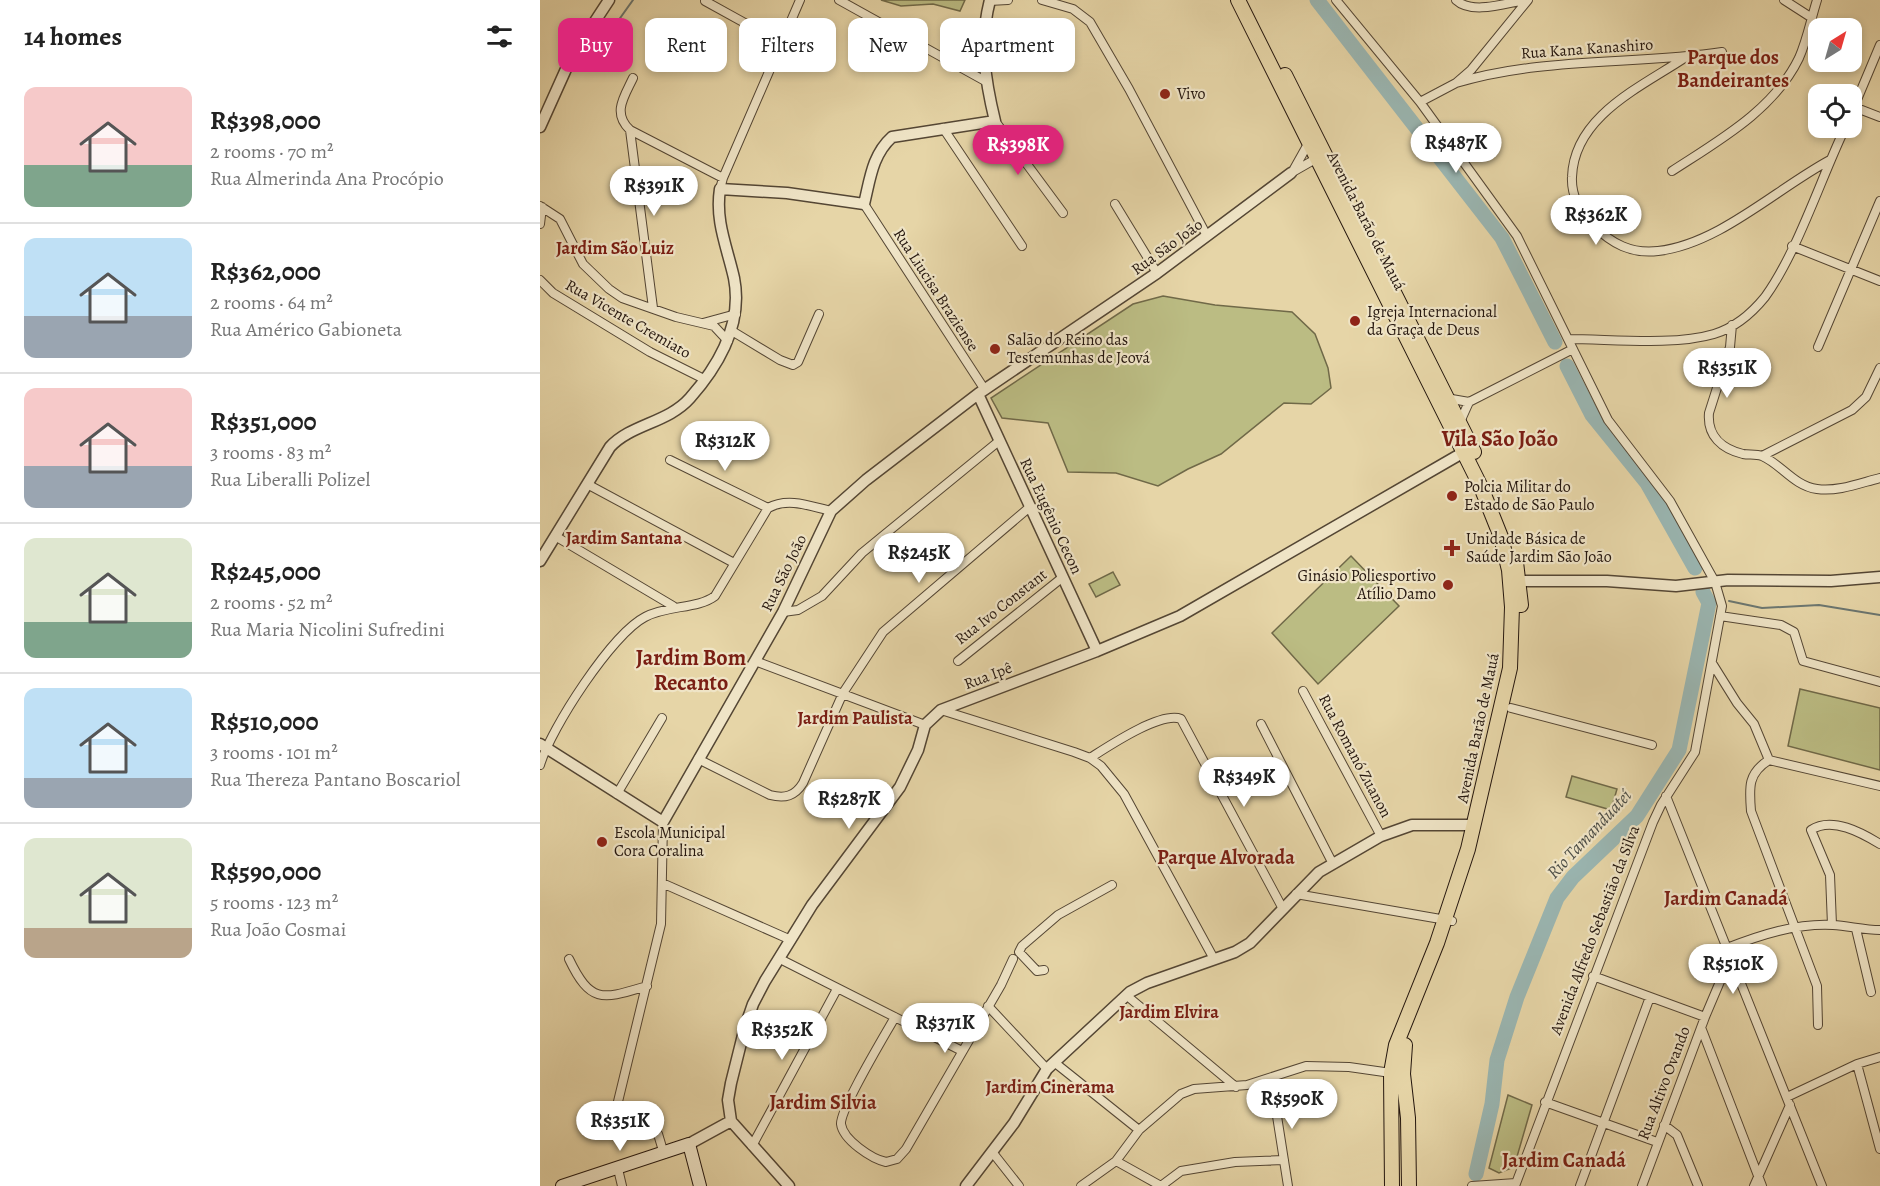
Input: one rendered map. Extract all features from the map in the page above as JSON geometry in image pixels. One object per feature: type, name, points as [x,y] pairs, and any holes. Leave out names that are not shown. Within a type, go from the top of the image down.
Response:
[{"type":"main road","name":"Avenida Barão de Mauá","points":[[1238,0],[1308,144],[1320,156],[1460,422],[1505,523],[1515,581],[1520,648],[1511,708],[1449,921],[1404,1048],[1403,1074],[1408,1118],[1409,1186]]},
{"type":"main road","name":"Avenida Barão de Mauá","points":[[1248,0],[1320,156],[1464,452],[1501,537],[1515,581],[1510,668],[1478,826]]},
{"type":"main road","points":[[1464,452],[1488,481]]},
{"type":"main road","name":"Avenida Barão de Mauá","points":[[1392,1186],[1391,1073],[1402,1027],[1449,921]]},
{"type":"main road","points":[[1391,1119],[1400,1114],[1408,1118]]},
{"type":"main road","points":[[566,1185],[664,1154],[688,1144],[700,1186]]},
{"type":"street","points":[[540,127],[571,58],[609,0]]},
{"type":"street","points":[[792,18],[800,0]]},
{"type":"street","points":[[839,0],[985,81]]},
{"type":"street","points":[[1008,0],[989,1],[983,28],[985,81],[995,121],[1063,213]]},
{"type":"street","points":[[1042,0],[1059,2],[1081,13],[1100,38],[1207,236]]},
{"type":"street","name":"Avenida Alfredo Sebastião da Silva","points":[[1336,0],[1420,102],[1517,236],[1608,420],[1670,501],[1715,582],[1722,606],[1695,752],[1666,796],[1593,976],[1515,1185]]},
{"type":"street","points":[[1456,0],[1461,4],[1478,7],[1527,0]]},
{"type":"street","points":[[1420,102],[1456,83],[1471,70],[1527,0]]},
{"type":"street","points":[[1784,0],[1812,18],[1817,0]]},
{"type":"street","points":[[705,1],[739,20]]},
{"type":"street","points":[[1672,171],[1751,117],[1773,95],[1791,73],[1808,30]]},
{"type":"street","points":[[1862,88],[1880,45]]},
{"type":"street","name":"Rua Kana Kanashiro","points":[[1456,83],[1518,68],[1686,57],[1722,52]]},
{"type":"street","points":[[1686,57],[1618,102],[1587,130],[1578,145],[1572,167],[1574,197],[1590,222],[1605,237],[1634,252],[1659,251],[1692,243],[1724,226],[1830,160]]},
{"type":"street","points":[[542,554],[615,441],[667,416],[689,399],[730,336],[736,314],[733,277],[718,214],[722,183],[769,72]]},
{"type":"street","points":[[633,78],[619,115],[630,130],[722,183],[864,204],[875,158],[884,144],[899,134],[995,121]]},
{"type":"street","points":[[1862,112],[1880,117]]},
{"type":"street","points":[[944,129],[1022,246]]},
{"type":"street","points":[[630,130],[653,308]]},
{"type":"street","points":[[1568,339],[1690,338],[1716,333],[1747,316],[1765,297],[1792,246],[1840,138]]},
{"type":"street","name":"Rua São João","points":[[1291,173],[1308,144]]},
{"type":"street","name":"Rua São João","points":[[664,1154],[658,1134],[619,1124],[615,1114],[661,924],[663,822],[783,612],[831,511],[874,474],[981,392],[1157,273],[1291,173],[1320,156]]},
{"type":"street","points":[[1818,347],[1880,201]]},
{"type":"street","name":"Rua Liucisa Braziense","points":[[864,204],[981,392]]},
{"type":"street","points":[[1115,204],[1157,273]]},
{"type":"street","points":[[541,206],[560,219],[583,264],[597,280],[622,298],[714,326],[780,360],[794,365],[798,362],[819,314]]},
{"type":"street","points":[[540,224],[541,206]]},
{"type":"street","points":[[1792,246],[1880,281]]},
{"type":"street","name":"Rua Vicente Cremiato","points":[[540,280],[553,293],[640,346],[704,379]]},
{"type":"street","points":[[702,323],[736,314]]},
{"type":"street","points":[[1732,325],[1730,348],[1708,423],[1713,437],[1720,444],[1741,453],[1762,456],[1789,476],[1815,489],[1838,489],[1880,478]]},
{"type":"street","points":[[1433,390],[1448,399],[1468,402],[1573,349]]},
{"type":"street","points":[[1762,456],[1852,410],[1866,397],[1880,368]]},
{"type":"street","name":"Rua Eugênio Cecon","points":[[981,392],[999,441],[1097,651]]},
{"type":"street","points":[[1460,422],[1468,402]]},
{"type":"street","points":[[783,612],[798,610],[822,596],[862,553],[999,441]]},
{"type":"street","name":"Rua Ipê","points":[[731,1121],[728,1100],[742,1037],[753,1004],[832,876],[900,788],[918,750],[926,725],[941,710],[1097,651],[1180,616],[1464,452]]},
{"type":"street","points":[[670,460],[768,508]]},
{"type":"street","points":[[586,484],[734,563]]},
{"type":"street","points":[[540,765],[543,746],[614,643],[643,618],[673,606],[710,600],[725,582],[768,508],[775,504],[798,503],[831,511]]},
{"type":"street","points":[[698,759],[770,795],[780,798],[794,794],[803,783],[843,693],[867,655],[894,621],[1031,506]]},
{"type":"street","points":[[555,536],[673,606]]},
{"type":"street","name":"Rua Ivo Constant","points":[[958,661],[1063,578]]},
{"type":"street","points":[[1515,581],[1607,581],[1676,586],[1715,582],[1831,581],[1880,578]]},
{"type":"street","points":[[1720,616],[1781,625],[1794,632],[1803,661],[1880,682]]},
{"type":"street","points":[[755,661],[926,725]]},
{"type":"street","points":[[1712,663],[1737,703],[1755,724],[1769,760]]},
{"type":"street","name":"Rua Romanó Zuanon","points":[[1303,691],[1381,836]]},
{"type":"street","points":[[1511,708],[1652,745]]},
{"type":"street","points":[[941,710],[1090,758],[1108,773],[1124,794],[1214,959]]},
{"type":"street","points":[[617,794],[662,718]]},
{"type":"street","points":[[1090,758],[1127,736],[1168,718],[1181,719],[1283,909]]},
{"type":"street","points":[[1261,724],[1334,864]]},
{"type":"street","points":[[543,746],[663,822]]},
{"type":"street","points":[[1769,760],[1880,786]]},
{"type":"street","points":[[1769,760],[1752,774],[1751,811],[1818,986],[1818,1025]]},
{"type":"street","points":[[1666,796],[1822,1186]]},
{"type":"street","points":[[966,1186],[993,1153],[1051,1066],[1126,995],[1147,983],[1214,959],[1250,943],[1296,894],[1334,864],[1381,836],[1412,825],[1478,826]]},
{"type":"street","points":[[1832,925],[1830,874],[1811,833],[1812,829],[1842,826],[1880,844]]},
{"type":"street","points":[[662,883],[791,940]]},
{"type":"street","points":[[1044,970],[1037,971],[1019,952],[1023,946],[1058,915],[1112,885]]},
{"type":"street","points":[[1296,894],[1449,921]]},
{"type":"street","points":[[1727,948],[1756,937],[1795,928],[1832,925],[1880,930]]},
{"type":"street","points":[[1856,929],[1871,992]]},
{"type":"street","name":"Rua Altivo Ovando","points":[[1642,1186],[1705,1017],[1730,958]]},
{"type":"street","points":[[569,959],[579,980],[589,992],[601,997],[610,997],[647,986]]},
{"type":"street","points":[[780,959],[962,1051]]},
{"type":"street","points":[[895,1017],[846,1107],[841,1124],[845,1134],[880,1161],[891,1162],[906,1149],[1013,959]]},
{"type":"street","points":[[1593,976],[1705,1017]]},
{"type":"street","points":[[752,1146],[837,989]]},
{"type":"street","points":[[1126,995],[1236,1087]]},
{"type":"street","points":[[1580,1186],[1650,997]]},
{"type":"street","points":[[988,1006],[1051,1066],[1138,1131]]},
{"type":"street","points":[[1702,1030],[1762,1186]]},
{"type":"street","points":[[1754,1186],[1789,1101],[1857,1064],[1880,1057]]},
{"type":"street","points":[[1857,1064],[1880,1149]]},
{"type":"street","points":[[1081,1186],[1116,1161],[1138,1131],[1180,1094],[1194,1089],[1236,1087],[1271,1078],[1291,1069],[1323,1065],[1391,1073]]},
{"type":"street","points":[[1271,1078],[1287,1186]]},
{"type":"street","points":[[1545,1102],[1657,1142]]},
{"type":"street","points":[[688,1144],[731,1121],[789,1186]]},
{"type":"street","points":[[1664,1125],[1677,1135],[1698,1186]]},
{"type":"street","points":[[993,1153],[1019,1186]]},
{"type":"street","points":[[1116,1161],[1161,1186],[1181,1171],[1235,1162],[1284,1160]]},
{"type":"street","points":[[618,1169],[622,1186]]},
{"type":"street","points":[[1472,1186],[1515,1185]]},
{"type":"green space","points":[[881,0],[965,0],[960,11],[933,4],[901,6]]},
{"type":"green space","points":[[1163,296],[1215,305],[1292,312],[1315,334],[1328,368],[1331,388],[1311,404],[1284,403],[1221,454],[1158,486],[1116,473],[1068,472],[1048,423],[1002,418],[991,398],[1133,304]]},
{"type":"green space","points":[[1351,556],[1399,606],[1318,684],[1272,633]]},
{"type":"green space","points":[[1113,572],[1120,585],[1096,597],[1089,584]]},
{"type":"green space","points":[[1800,689],[1880,708],[1880,770],[1788,746]]},
{"type":"green space","points":[[1572,776],[1617,789],[1611,810],[1566,797]]},
{"type":"green space","points":[[1508,1095],[1532,1105],[1514,1167],[1499,1173],[1489,1168]]},
{"type":"waterway","points":[[620,18],[633,0]]},
{"type":"waterway","name":"Rio Tamanduateí","points":[[1317,0],[1502,238],[1555,342]]},
{"type":"waterway","name":"Rio Tamanduateí","points":[[1567,366],[1592,415],[1647,483],[1695,568]]},
{"type":"waterway","name":"Rio Tamanduateí","points":[[1476,1174],[1492,1104],[1497,1060],[1517,997],[1557,898],[1573,877],[1637,816],[1679,750],[1709,603],[1703,592]]},
{"type":"waterway","points":[[1729,601],[1762,608],[1819,605],[1880,615]]},
{"type":"place","name":"Vivo","points":[[1165,94]]},
{"type":"place","name":"Igreja Internacional da Graça de Deus","points":[[1355,321]]},
{"type":"place","name":"Salão do Reino das Testemunhas de Jeová","points":[[995,349]]},
{"type":"place","name":"Polcia Militar do Estado de São Paulo","points":[[1452,496]]},
{"type":"place","name":"Unidade Básica de Saúde Jardim São João","points":[[1452,548]]},
{"type":"place","name":"Ginásio Poliesportivo Atílio Damo","points":[[1448,585]]},
{"type":"place","name":"Escola Municipal Cora Coralina","points":[[602,842]]},
{"type":"district","name":"Parque dos Bandeirantes","points":[[1733,68]]},
{"type":"district","name":"Jardim São Luiz","points":[[615,248]]},
{"type":"district","name":"Vila São João","points":[[1500,439]]},
{"type":"district","name":"Jardim Santana","points":[[624,538]]},
{"type":"district","name":"Jardim Bom Recanto","points":[[691,670]]},
{"type":"district","name":"Jardim Paulista","points":[[855,718]]},
{"type":"district","name":"Parque Alvorada","points":[[1226,857]]},
{"type":"district","name":"Jardim Canadá","points":[[1726,898]]},
{"type":"district","name":"Jardim Elvira","points":[[1169,1012]]},
{"type":"district","name":"Jardim Cinerama","points":[[1050,1087]]},
{"type":"district","name":"Jardim Silvia","points":[[823,1102]]},
{"type":"district","name":"Jardim Canadá","points":[[1564,1160]]}]
